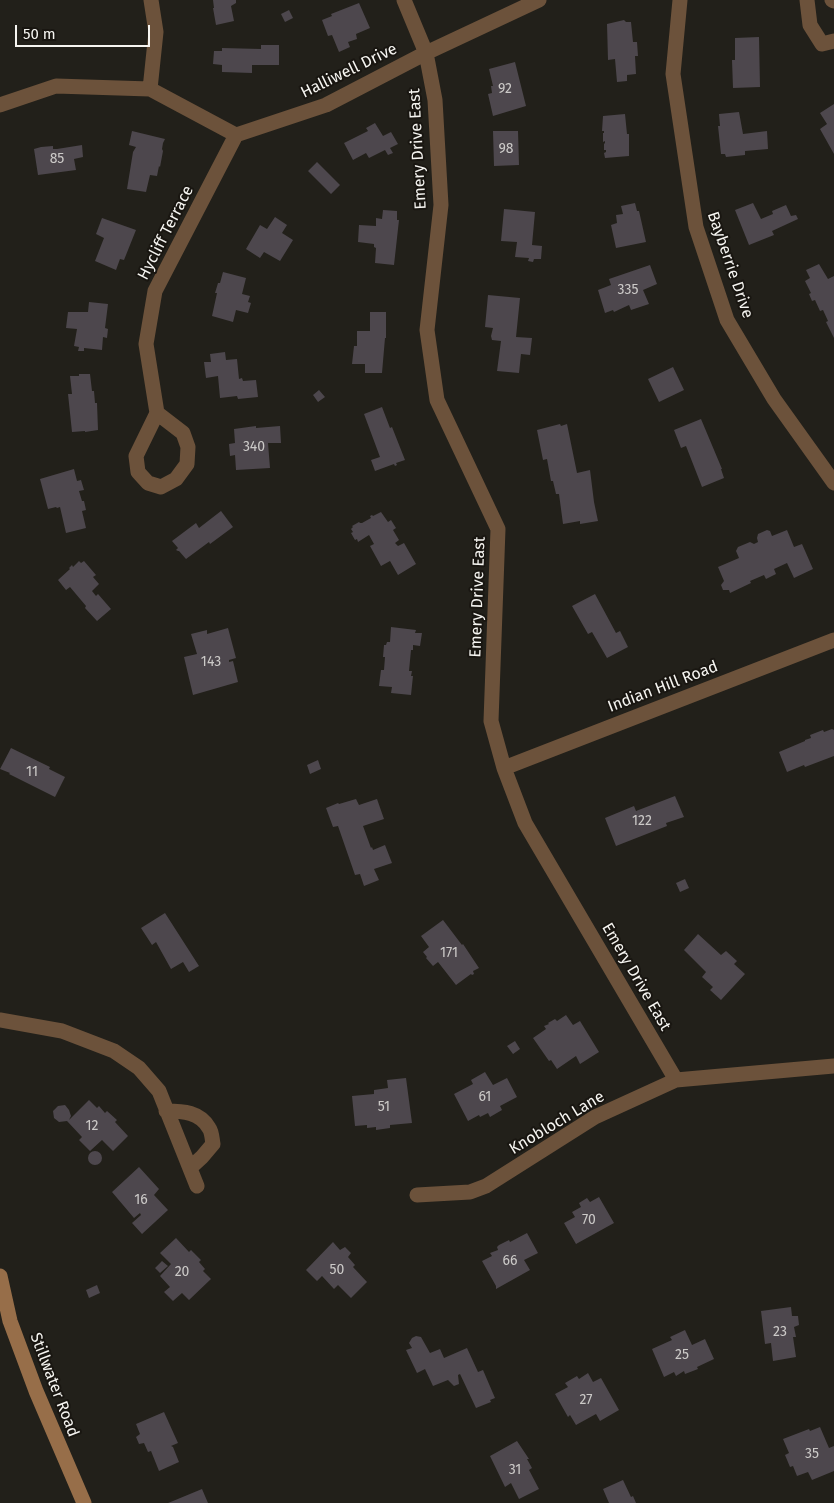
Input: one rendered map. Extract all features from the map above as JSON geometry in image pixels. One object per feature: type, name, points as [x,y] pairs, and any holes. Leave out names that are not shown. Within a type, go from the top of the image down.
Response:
[{"type":"main road","name":"Stillwater Road","points":[[0,1276],[10,1321],[36,1391],[84,1503]]},
{"type":"street","points":[[150,89],[156,32],[151,0]]},
{"type":"street","name":"Emery Drive East","points":[[404,0],[426,53],[436,100],[441,205],[427,330],[437,400],[498,530],[491,721],[504,768],[525,823],[676,1080]]},
{"type":"street","name":"Halliwell Drive","points":[[236,135],[326,106],[426,53],[539,0]]},
{"type":"street","name":"Bayberrie Drive","points":[[680,0],[674,74],[696,227],[727,320],[774,399],[834,483]]},
{"type":"street","points":[[807,0],[810,25],[822,44],[834,41]]},
{"type":"street","points":[[0,105],[56,86],[150,89],[236,135]]},
{"type":"street","name":"Hycliff Terrace","points":[[157,413],[146,344],[155,291],[236,135]]},
{"type":"street","points":[[157,413],[183,433],[188,447],[187,464],[176,479],[161,487],[148,483],[138,472],[136,456],[157,413]]},
{"type":"street","name":"Indian Hill Road","points":[[504,768],[834,640]]},
{"type":"street","points":[[0,1020],[62,1031],[114,1051],[139,1068],[158,1091],[197,1186]]},
{"type":"street","name":"Knobloch Lane","points":[[417,1195],[470,1192],[486,1186],[595,1117],[676,1080],[834,1066]]},
{"type":"street","points":[[166,1111],[182,1111],[198,1116],[210,1129],[213,1144],[190,1168]]},
{"type":"building","points":[[213,0],[236,0],[236,3],[231,6],[234,21],[216,25]]},
{"type":"building","points":[[359,3],[370,28],[356,34],[357,39],[348,42],[350,47],[339,52],[332,35],[328,36],[322,20],[332,16],[331,14]]},
{"type":"building","points":[[289,10],[293,18],[285,22],[281,14]]},
{"type":"building","points":[[624,20],[631,22],[633,42],[637,42],[638,56],[635,56],[636,74],[627,75],[627,81],[617,82],[615,59],[608,60],[607,24]]},
{"type":"building","points":[[759,37],[760,87],[733,88],[732,60],[735,60],[735,38]]},
{"type":"building","points":[[261,45],[279,45],[279,65],[252,65],[252,73],[222,72],[222,65],[213,64],[214,51],[222,51],[222,48],[261,49]]},
{"type":"building","points":[[515,62],[526,106],[493,116],[488,94],[492,93],[491,86],[493,86],[489,69]]},
{"type":"building","points":[[834,104],[834,154],[820,129],[827,124],[820,113]]},
{"type":"building","points":[[739,112],[743,134],[767,131],[768,149],[745,151],[745,155],[726,157],[725,154],[721,154],[718,126],[720,126],[719,114]]},
{"type":"building","points":[[625,114],[627,134],[629,134],[629,156],[605,158],[604,131],[602,131],[603,116]]},
{"type":"building","points":[[375,123],[383,136],[391,132],[398,144],[390,148],[393,153],[388,155],[385,150],[369,158],[366,153],[353,160],[344,143],[368,131],[366,128]]},
{"type":"building","points":[[132,131],[165,139],[157,176],[150,175],[146,192],[127,189],[133,152],[136,147],[129,145]]},
{"type":"building","points":[[493,131],[518,131],[519,165],[494,166]]},
{"type":"building","points":[[82,145],[83,157],[74,159],[76,170],[38,175],[34,149],[53,146],[53,149],[57,149]]},
{"type":"building","points":[[317,162],[340,185],[331,194],[308,171]]},
{"type":"building","points":[[635,203],[637,211],[639,211],[646,242],[616,248],[611,225],[617,223],[616,215],[623,214],[621,206]]},
{"type":"building","points":[[753,203],[761,219],[773,214],[772,211],[786,205],[791,216],[796,215],[798,219],[772,231],[774,235],[749,245],[735,210]]},
{"type":"building","points":[[504,209],[535,212],[532,245],[542,246],[541,259],[534,259],[533,262],[528,261],[529,258],[515,257],[517,242],[501,241]]},
{"type":"building","points":[[383,210],[397,211],[397,220],[399,220],[394,265],[375,263],[376,248],[374,244],[358,242],[359,225],[376,226],[376,218],[382,219]]},
{"type":"building","points":[[275,217],[287,225],[282,233],[293,240],[280,261],[264,252],[260,258],[246,249],[260,225],[267,229]]},
{"type":"building","points":[[102,218],[136,230],[124,260],[120,259],[116,270],[95,261],[104,238],[96,234]]},
{"type":"building","points":[[819,264],[828,279],[834,276],[834,338],[826,322],[828,321],[823,310],[820,311],[815,300],[812,301],[809,294],[811,293],[805,281],[810,278],[806,270]]},
{"type":"building","points":[[650,265],[657,284],[643,290],[649,304],[631,310],[629,305],[614,312],[613,310],[605,313],[598,290],[611,285],[609,279]]},
{"type":"building","points":[[223,272],[246,278],[242,294],[250,296],[248,302],[251,303],[248,313],[236,310],[233,322],[212,316],[217,293],[215,293]]},
{"type":"building","points":[[488,295],[520,298],[516,337],[532,338],[530,355],[521,354],[519,373],[497,371],[501,341],[492,340],[493,328],[485,327]]},
{"type":"building","points":[[89,302],[108,304],[105,328],[108,329],[107,338],[103,337],[102,350],[84,348],[84,351],[78,351],[79,347],[74,346],[77,329],[66,328],[68,312],[88,312]]},
{"type":"building","points":[[370,312],[386,312],[386,338],[382,373],[365,373],[365,364],[352,364],[354,346],[357,346],[357,331],[370,331]]},
{"type":"building","points":[[225,352],[226,360],[237,359],[239,379],[242,378],[243,381],[256,380],[258,397],[238,399],[237,396],[220,398],[218,376],[206,378],[204,362],[211,362],[210,354]]},
{"type":"building","points":[[673,367],[684,390],[659,402],[648,379]]},
{"type":"building","points":[[79,374],[90,374],[92,391],[94,391],[95,403],[97,403],[98,430],[72,432],[68,394],[72,394],[70,376],[79,376]]},
{"type":"building","points":[[319,390],[325,397],[318,402],[313,395]]},
{"type":"building","points":[[382,407],[405,460],[396,463],[397,465],[395,466],[394,464],[375,471],[371,460],[380,457],[364,414]]},
{"type":"building","points":[[701,419],[724,478],[702,487],[686,446],[681,448],[674,430]]},
{"type":"building","points":[[560,424],[561,426],[567,424],[577,473],[590,470],[598,521],[580,524],[580,521],[563,524],[559,494],[556,494],[553,481],[551,481],[547,459],[543,460],[537,430]]},
{"type":"building","points":[[256,426],[256,428],[280,426],[281,443],[268,443],[270,468],[236,470],[235,455],[230,456],[229,444],[235,443],[234,429]]},
{"type":"building","points":[[74,469],[77,481],[81,480],[84,490],[79,491],[86,510],[82,511],[86,528],[66,533],[60,507],[48,509],[40,479]]},
{"type":"building","points":[[221,511],[233,527],[186,559],[176,550],[178,548],[172,541],[196,523],[199,528]]},
{"type":"building","points":[[381,512],[388,522],[391,520],[396,528],[393,530],[399,540],[395,543],[398,546],[404,543],[416,564],[398,575],[390,561],[381,566],[370,546],[374,544],[369,535],[358,542],[351,533],[353,532],[352,526],[359,522],[362,523],[371,518],[370,516]]},
{"type":"building","points":[[767,530],[770,531],[772,536],[787,530],[794,547],[802,544],[813,569],[794,578],[787,563],[774,569],[776,574],[766,579],[764,575],[730,593],[729,590],[723,590],[721,585],[724,581],[718,567],[739,558],[736,551],[738,547],[750,542],[754,544],[758,542],[758,534]]},
{"type":"building","points":[[79,561],[81,563],[84,561],[96,575],[93,577],[99,584],[92,591],[96,596],[98,594],[111,609],[97,621],[70,587],[66,590],[58,580],[72,565],[73,567]]},
{"type":"building","points":[[595,594],[616,633],[620,631],[628,647],[607,658],[592,632],[588,634],[572,606]]},
{"type":"building","points":[[391,627],[416,630],[415,633],[422,633],[420,646],[413,645],[413,650],[411,650],[409,671],[412,671],[411,676],[413,676],[411,695],[391,693],[392,687],[379,686],[381,670],[384,670],[384,645],[390,642]]},
{"type":"building","points":[[228,628],[236,658],[229,660],[229,662],[233,661],[238,682],[193,695],[184,657],[197,654],[191,634],[207,630],[207,634]]},
{"type":"building","points":[[834,730],[834,756],[787,772],[779,752],[811,738],[810,735]]},
{"type":"building","points":[[11,748],[50,767],[49,769],[65,777],[55,797],[0,769]]},
{"type":"building","points":[[318,760],[321,769],[310,774],[307,765]]},
{"type":"building","points":[[675,796],[684,817],[666,823],[667,826],[616,846],[605,818],[634,806],[636,811]]},
{"type":"building","points":[[356,799],[359,805],[377,799],[384,819],[363,826],[371,848],[373,850],[385,845],[392,863],[374,869],[379,880],[364,886],[360,874],[355,875],[338,826],[333,827],[326,808]]},
{"type":"building","points":[[685,879],[689,888],[680,892],[676,883]]},
{"type":"building","points":[[165,913],[199,966],[189,972],[183,962],[171,969],[156,942],[152,945],[141,928]]},
{"type":"building","points":[[443,920],[463,944],[479,968],[473,971],[474,974],[471,974],[456,985],[438,962],[433,966],[423,952],[429,947],[421,936]]},
{"type":"building","points":[[698,934],[721,955],[726,951],[737,961],[734,964],[745,974],[721,1000],[710,990],[713,987],[702,977],[706,972],[684,950]]},
{"type":"building","points":[[566,1015],[573,1025],[580,1021],[599,1052],[580,1064],[576,1056],[557,1069],[533,1038],[546,1029],[544,1026],[548,1023],[555,1019],[557,1021]]},
{"type":"building","points":[[515,1041],[520,1049],[513,1054],[507,1046]]},
{"type":"building","points":[[485,1072],[493,1085],[507,1078],[517,1097],[500,1106],[502,1110],[490,1117],[488,1113],[468,1121],[454,1094],[473,1084],[471,1080]]},
{"type":"building","points":[[406,1078],[412,1123],[390,1125],[390,1128],[376,1130],[376,1127],[367,1128],[367,1125],[355,1126],[352,1096],[374,1094],[374,1090],[388,1088],[387,1080]]},
{"type":"building","points":[[89,1100],[97,1108],[99,1106],[105,1113],[107,1111],[117,1120],[115,1122],[128,1136],[113,1151],[102,1140],[90,1151],[79,1140],[82,1137],[67,1121],[59,1122],[54,1118],[53,1111],[58,1106],[65,1105],[69,1110],[71,1116],[69,1120]]},
{"type":"building","points":[[92,1151],[98,1151],[102,1158],[98,1165],[92,1165],[88,1161],[88,1155]]},
{"type":"building","points":[[139,1167],[159,1189],[154,1195],[168,1210],[142,1234],[132,1223],[141,1215],[140,1213],[134,1218],[112,1192]]},
{"type":"building","points":[[599,1197],[614,1223],[576,1244],[564,1223],[575,1217],[572,1212],[581,1207],[579,1203],[587,1198],[590,1202]]},
{"type":"building","points":[[527,1233],[538,1253],[524,1260],[530,1270],[496,1289],[482,1261],[492,1256],[490,1253],[498,1250],[497,1247],[499,1245],[509,1240],[510,1242]]},
{"type":"building","points":[[176,1238],[189,1252],[191,1250],[201,1260],[199,1262],[205,1269],[203,1271],[211,1279],[189,1300],[182,1293],[173,1301],[164,1292],[170,1287],[160,1276],[171,1264],[160,1253]]},
{"type":"building","points":[[333,1242],[340,1250],[345,1247],[351,1253],[348,1257],[355,1265],[353,1267],[367,1282],[351,1298],[338,1285],[334,1289],[322,1276],[317,1281],[306,1270]]},
{"type":"building","points":[[162,1261],[168,1266],[160,1273],[155,1268]]},
{"type":"building","points":[[97,1285],[100,1293],[89,1298],[86,1290]]},
{"type":"building","points":[[791,1307],[792,1316],[798,1316],[799,1325],[794,1327],[796,1337],[793,1337],[796,1357],[773,1361],[771,1343],[765,1344],[761,1311]]},
{"type":"building","points":[[685,1330],[692,1345],[705,1339],[714,1359],[697,1367],[698,1369],[685,1374],[684,1371],[676,1376],[674,1372],[664,1377],[652,1349],[672,1340],[670,1337]]},
{"type":"building","points":[[416,1336],[421,1337],[430,1353],[440,1349],[444,1358],[467,1348],[478,1372],[483,1370],[495,1398],[490,1400],[491,1402],[476,1408],[460,1374],[458,1375],[459,1384],[454,1386],[448,1380],[433,1386],[425,1369],[417,1373],[406,1350],[412,1348],[409,1343]]},
{"type":"building","points":[[588,1373],[593,1382],[601,1378],[619,1410],[600,1421],[596,1414],[576,1425],[570,1415],[568,1417],[555,1394],[568,1387],[565,1383],[577,1376],[579,1379]]},
{"type":"building","points":[[164,1412],[178,1443],[171,1446],[179,1462],[159,1471],[151,1451],[148,1452],[144,1443],[139,1444],[136,1437],[140,1434],[136,1424]]},
{"type":"building","points":[[820,1427],[829,1448],[834,1446],[834,1471],[812,1480],[808,1472],[797,1476],[793,1466],[790,1467],[785,1455],[789,1453],[783,1439]]},
{"type":"building","points":[[517,1441],[529,1459],[527,1459],[532,1468],[529,1470],[539,1489],[519,1499],[511,1483],[505,1487],[490,1456]]},
{"type":"building","points":[[623,1480],[636,1503],[609,1503],[603,1489]]},
{"type":"building","points":[[202,1489],[208,1503],[168,1503],[173,1501]]}]
